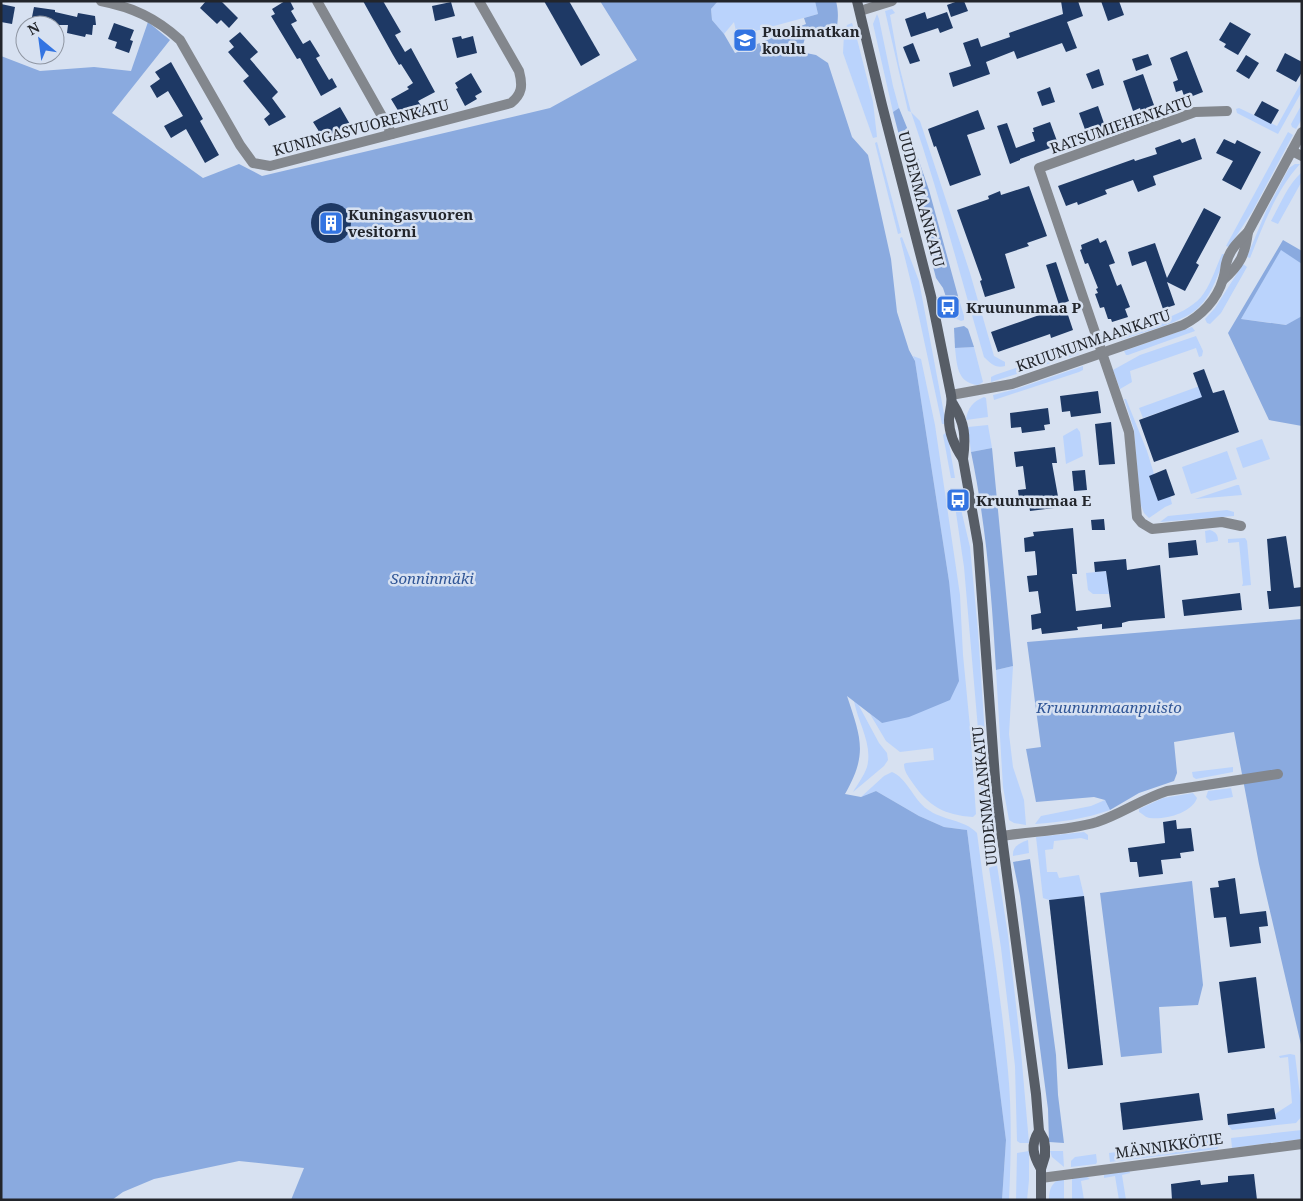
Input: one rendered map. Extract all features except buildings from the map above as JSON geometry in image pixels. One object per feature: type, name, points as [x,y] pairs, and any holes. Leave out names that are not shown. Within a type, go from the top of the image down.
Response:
[{"type":"main road","name":"UUDENMAANKATU","points":[[859,6],[882,105],[930,288],[952,400],[949,419],[950,426],[954,446],[964,459],[978,544],[996,792],[1036,1094],[1039,1131],[1033,1140],[1034,1156],[1041,1174],[1041,1200]]},
{"type":"street","name":"KUNINGASVUORENKATU","points":[[101,1],[131,8],[146,15],[180,40],[240,145],[253,163],[270,166],[511,103],[518,97],[521,91],[522,82],[519,72],[479,1]]},
{"type":"street","points":[[317,1],[392,134]]},
{"type":"street","points":[[859,6],[892,1]]},
{"type":"street","name":"RATSUMIEHENKATU","points":[[1102,353],[1039,168],[1195,112],[1227,111]]},
{"type":"street","name":"KRUUNUNMAANKATU","points":[[952,400],[1012,384],[1183,325],[1195,319],[1211,303],[1223,280],[1236,269],[1242,259],[1246,248],[1248,232],[1302,132]]},
{"type":"street","points":[[1292,151],[1302,156]]},
{"type":"street","points":[[1102,353],[1129,432],[1137,517],[1142,523],[1152,529],[1222,522],[1241,526]]},
{"type":"street","points":[[1002,836],[1080,826],[1096,822],[1109,818],[1152,796],[1167,791],[1278,774]]},
{"type":"street","name":"MÄNNIKKÖTIE","points":[[1041,1174],[1302,1144]]},
{"type":"shaded area","name":"Puolimatkan koulu","points":[[718,1],[815,1],[818,14],[737,36],[734,22],[724,34],[712,20],[711,9]]},
{"type":"shaded area","points":[[892,9],[895,13],[890,15],[899,65],[911,112],[908,111],[885,11]]},
{"type":"shaded area","points":[[877,14],[899,108],[893,112],[873,24]]},
{"type":"shaded area","points":[[852,23],[873,102],[877,137],[873,138],[843,53],[844,34],[847,25]]},
{"type":"shaded area","points":[[1302,81],[1302,91],[1278,134],[1237,113],[1236,109],[1239,108],[1277,126]]},
{"type":"shaded area","points":[[1302,104],[1302,119],[1296,129],[1291,124]]},
{"type":"shaded area","points":[[911,112],[920,121],[970,273],[994,356],[1005,362],[1005,366],[996,366],[984,357],[940,203]]},
{"type":"shaded area","points":[[1288,132],[1293,135],[1252,212],[1229,247],[1226,246]]},
{"type":"shaded area","points":[[877,142],[901,233],[898,234],[875,143]]},
{"type":"shaded area","points":[[1295,164],[1300,164],[1291,174],[1277,197],[1250,258],[1247,257],[1266,211],[1289,168]]},
{"type":"shaded area","points":[[1302,172],[1302,181],[1278,224],[1271,221],[1288,189]]},
{"type":"shaded area","points":[[902,237],[919,281],[946,424],[942,424],[900,238]]},
{"type":"shaded area","points":[[1281,249],[1302,264],[1302,316],[1287,325],[1241,319]]},
{"type":"shaded area","points":[[1222,254],[1226,254],[1212,288],[1205,301],[1193,312],[1174,322],[1121,340],[1120,334],[1123,331],[1156,322],[1189,308],[1204,293]]},
{"type":"shaded area","points":[[1243,264],[1247,267],[1221,313],[1210,324],[1207,323],[1205,319],[1215,308]]},
{"type":"shaded area","points":[[958,296],[964,316],[964,320],[961,321],[953,317],[957,315],[954,305]]},
{"type":"shaded area","points":[[1192,327],[1195,331],[1128,355],[1124,351]]},
{"type":"shaded area","points":[[1196,336],[1203,351],[1202,356],[1199,357],[1196,348],[1130,371],[1132,382],[1120,389],[1113,370],[1140,355]]},
{"type":"shaded area","points":[[974,347],[983,382],[978,385],[971,384],[962,377],[959,372],[955,348]]},
{"type":"shaded area","points":[[1072,349],[1077,350],[1079,354],[991,382],[991,377],[995,375]]},
{"type":"shaded area","points":[[913,356],[921,359],[935,425],[960,595],[976,814],[973,817],[953,814],[938,808],[924,797],[908,776],[904,764],[934,760],[933,748],[900,752],[886,741],[870,714],[882,723],[949,581]]},
{"type":"shaded area","points":[[1083,366],[1083,370],[1079,372],[994,400],[993,395]]},
{"type":"shaded area","points":[[1208,383],[1212,394],[1143,418],[1139,408]]},
{"type":"shaded area","points":[[984,397],[986,398],[988,417],[966,420],[972,406]]},
{"type":"shaded area","points":[[1124,399],[1126,399],[1147,451],[1154,474],[1149,477],[1158,500],[1170,496],[1172,504],[1149,518],[1144,513],[1140,503],[1134,429]]},
{"type":"shaded area","points":[[988,425],[992,448],[971,452],[968,427]]},
{"type":"shaded area","points":[[1077,428],[1080,432],[1083,456],[1066,464],[1063,436]]},
{"type":"shaded area","points":[[947,432],[955,478],[951,478],[943,435]]},
{"type":"shaded area","points":[[1262,439],[1270,459],[1243,468],[1236,448]]},
{"type":"shaded area","points":[[1227,451],[1237,479],[1191,494],[1182,467]]},
{"type":"shaded area","points":[[1239,485],[1242,495],[1195,499]]},
{"type":"shaded area","points":[[960,505],[970,547],[978,631],[991,825],[997,858],[991,859],[988,857],[982,802],[978,729],[964,567],[955,506]]},
{"type":"shaded area","points":[[1227,510],[1234,512],[1234,516],[1160,522],[1168,516]]},
{"type":"shaded area","points":[[1210,530],[1216,534],[1218,541],[1206,543],[1205,531]]},
{"type":"shaded area","points":[[1245,538],[1247,541],[1251,585],[1242,586],[1239,542],[1228,543],[1228,539]]},
{"type":"shaded area","points":[[1106,571],[1109,594],[1093,594],[1088,590],[1086,573]]},
{"type":"shaded area","points":[[1013,666],[1009,734],[1013,767],[1024,800],[1026,825],[1009,820],[1003,787],[996,670]]},
{"type":"shaded area","points":[[854,701],[858,704],[879,743],[887,753],[888,760],[884,766],[853,792],[866,770],[868,758],[867,742]]},
{"type":"shaded area","points":[[1233,767],[1233,772],[1196,779],[1193,777],[1192,772]]},
{"type":"shaded area","points":[[892,772],[902,779],[927,809],[940,816],[960,822],[977,833],[998,981],[1008,1071],[1011,1135],[1009,1200],[1002,1200],[1006,1140],[967,830],[944,827],[919,816],[876,791],[861,797],[884,776]]},
{"type":"shaded area","points":[[1231,788],[1233,797],[1210,801],[1206,797],[1208,791]]},
{"type":"shaded area","points":[[1193,793],[1197,798],[1190,808],[1170,817],[1150,818],[1139,812],[1139,809],[1163,798]]},
{"type":"shaded area","points":[[1105,800],[1110,810],[1073,820],[1035,824],[1041,816],[1091,806]]},
{"type":"shaded area","points":[[1084,832],[1088,835],[1088,840],[1081,838],[1054,841],[1053,849],[1045,850],[1047,872],[1057,872],[1059,878],[1079,875],[1084,896],[1049,900],[1043,898],[1036,837]]},
{"type":"shaded area","points":[[1028,840],[1029,853],[1013,856],[1015,847]]},
{"type":"shaded area","points":[[997,865],[1008,935],[1029,1143],[1017,1141],[1015,1066],[989,868]]},
{"type":"shaded area","points":[[1295,1055],[1302,1116],[1296,1123],[1232,1130],[1228,1125],[1275,1119],[1275,1114],[1292,1103],[1288,1057],[1280,1058],[1279,1056]]},
{"type":"shaded area","points":[[1302,1130],[1302,1139],[1232,1148],[1231,1138]]},
{"type":"shaded area","points":[[1220,1139],[1221,1144],[1217,1149],[1110,1162],[1109,1153]]},
{"type":"shaded area","points":[[1029,1151],[1027,1200],[1016,1200],[1017,1153]]},
{"type":"shaded area","points":[[1050,1151],[1063,1151],[1064,1167],[1052,1157]]},
{"type":"shaded area","points":[[1096,1154],[1096,1164],[1071,1167],[1071,1161],[1075,1157]]},
{"type":"shaded area","points":[[1129,1170],[1130,1173],[1122,1175],[1126,1200],[1119,1200],[1115,1176],[1104,1178],[1104,1175]]},
{"type":"shaded area","points":[[1086,1176],[1090,1179],[1081,1181],[1084,1200],[1072,1200],[1072,1178]]},
{"type":"shaded area","points":[[1064,1179],[1064,1200],[1049,1200],[1054,1183]]},
{"type":"green space","name":"Sonninmäki","points":[[600,1],[718,1],[711,9],[712,20],[724,34],[735,53],[806,24],[804,18],[818,14],[815,1],[836,1],[838,17],[836,32],[805,38],[801,52],[816,55],[828,63],[852,137],[868,155],[891,259],[897,312],[909,350],[915,361],[949,581],[959,681],[950,700],[909,717],[882,723],[847,696],[856,723],[860,746],[857,768],[845,794],[861,797],[876,791],[919,816],[944,827],[967,830],[1006,1140],[1002,1200],[291,1200],[304,1168],[239,1161],[154,1179],[123,1192],[112,1200],[1,1200],[1,56],[15,61],[15,65],[24,65],[40,71],[94,67],[131,71],[148,22],[170,40],[112,113],[203,178],[239,164],[262,176],[550,108],[637,60]]},
{"type":"green space","points":[[899,108],[929,190],[958,296],[954,305],[949,306],[943,288],[936,278],[893,112]]},
{"type":"green space","points":[[1283,240],[1302,251],[1302,264],[1281,250],[1241,319],[1286,325],[1302,316],[1302,426],[1269,420],[1228,333]]},
{"type":"green space","points":[[964,326],[968,329],[974,347],[955,348],[954,328]]},
{"type":"green space","points":[[992,448],[1013,666],[996,670],[988,561],[981,506],[971,452]]},
{"type":"green space","name":"Kruununmaanpuisto","points":[[1302,619],[1302,1049],[1259,864],[1234,732],[1174,742],[1177,773],[1174,781],[1139,793],[1110,810],[1105,800],[1094,797],[1036,802],[1026,749],[1041,747],[1027,642]]},
{"type":"green space","points":[[1030,859],[1056,1055],[1058,1095],[1064,1143],[1049,1142],[1048,1109],[1020,896],[1013,862]]},
{"type":"green space","points":[[1192,881],[1203,985],[1198,1005],[1159,1007],[1162,1053],[1121,1057],[1100,893]]},
{"type":"place","name":"Puolimatkan koulu","points":[[745,40]]},
{"type":"place","name":"Kuningasvuoren vesitorni","points":[[331,223]]},
{"type":"place","name":"Kruununmaa P","points":[[948,307]]},
{"type":"place","name":"Kruununmaa E","points":[[958,500]]}]
